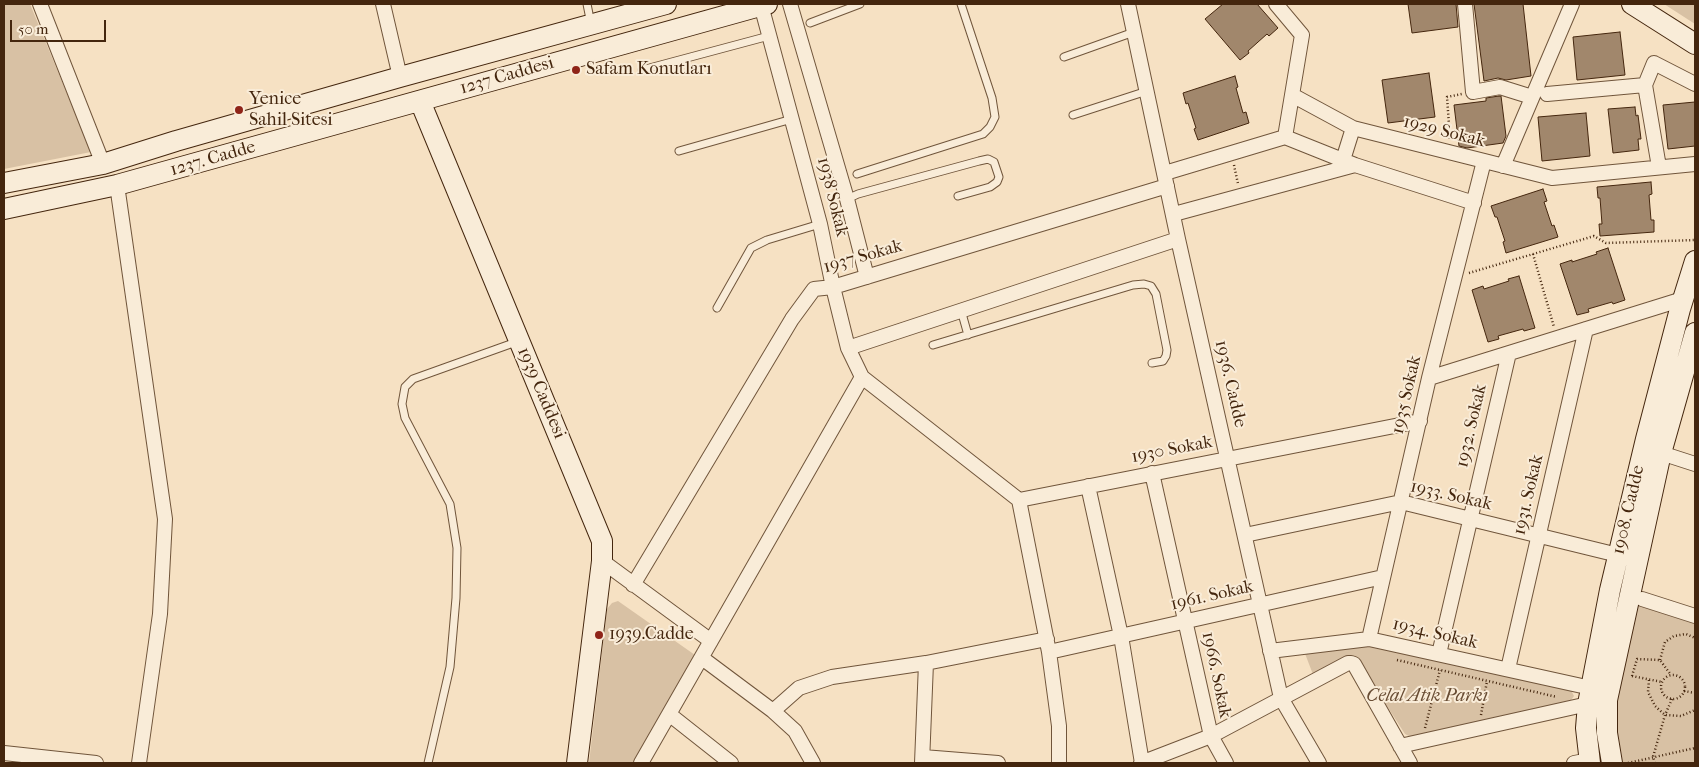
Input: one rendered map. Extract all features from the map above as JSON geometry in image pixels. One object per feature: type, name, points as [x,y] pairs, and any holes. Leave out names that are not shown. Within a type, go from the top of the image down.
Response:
[{"type":"street","points":[[40,4],[103,164]]},
{"type":"street","points":[[383,4],[400,77]]},
{"type":"street","name":"1237 Caddesi","points":[[400,77],[666,4]]},
{"type":"street","name":"1938 Sokak","points":[[790,4],[847,199],[867,277]]},
{"type":"street","name":"1936. Cadde","points":[[1128,4],[1178,239],[1281,698],[1319,763]]},
{"type":"street","points":[[1276,4],[1302,35],[1285,137],[1349,162],[1474,203]]},
{"type":"street","points":[[1465,4],[1473,92],[1500,87],[1532,96]]},
{"type":"street","points":[[1503,166],[1572,4]]},
{"type":"street","points":[[1632,4],[1695,44]]},
{"type":"street","name":"1237 Caddesi","points":[[420,101],[741,7],[764,5]]},
{"type":"street","name":"1938 Sokak","points":[[764,5],[769,36],[820,224],[848,348],[862,377],[1020,500]]},
{"type":"street","points":[[1659,167],[1645,85],[1654,63],[1695,84]]},
{"type":"street","name":"1237. Cadde","points":[[4,183],[103,164],[176,141],[400,77]]},
{"type":"street","points":[[1547,94],[1645,85]]},
{"type":"street","name":"1929 Sokak","points":[[1292,95],[1353,128],[1552,178],[1695,164]]},
{"type":"street","name":"1237. Cadde","points":[[4,209],[117,186],[420,101]]},
{"type":"street","name":"1939 Caddesi","points":[[420,101],[600,535],[602,561],[577,763]]},
{"type":"street","points":[[1349,162],[1353,128]]},
{"type":"street","name":"1937 Sokak","points":[[633,585],[792,319],[814,289],[833,287],[867,277],[1166,180],[1231,153],[1285,137]]},
{"type":"street","name":"1935 Sokak","points":[[1369,639],[1429,378],[1484,161]]},
{"type":"street","points":[[1174,214],[1349,162]]},
{"type":"street","points":[[117,186],[165,519],[160,614],[139,763]]},
{"type":"street","points":[[848,348],[1178,239]]},
{"type":"street","name":"1908. Cadde","points":[[1585,762],[1589,696],[1618,555],[1646,439],[1695,261]]},
{"type":"street","points":[[1429,378],[1683,300]]},
{"type":"street","name":"1931. Sokak","points":[[1508,670],[1586,329]]},
{"type":"street","name":"1908. Cadde","points":[[1612,763],[1607,733],[1607,700],[1660,453],[1691,362],[1695,334]]},
{"type":"street","name":"1932. Sokak","points":[[1442,655],[1470,519],[1509,353]]},
{"type":"street","points":[[641,763],[862,377]]},
{"type":"street","name":"1930 Sokak","points":[[1020,500],[1420,421]]},
{"type":"street","points":[[1660,453],[1695,464]]},
{"type":"street","name":"1966. Sokak","points":[[1152,473],[1210,736],[1226,763]]},
{"type":"street","points":[[1088,486],[1120,636],[1142,763],[1210,736],[1348,663],[1354,664],[1410,763]]},
{"type":"street","points":[[1020,500],[1048,645],[1059,726],[1059,763]]},
{"type":"street","name":"1933. Sokak","points":[[1245,535],[1401,502],[1618,555]]},
{"type":"street","points":[[602,561],[711,641]]},
{"type":"street","name":"1961. Sokak","points":[[772,711],[799,688],[832,677],[1120,636],[1383,577]]},
{"type":"street","points":[[1642,599],[1695,616]]},
{"type":"street","name":"1934. Sokak","points":[[1270,651],[1369,639],[1508,670],[1589,696]]},
{"type":"street","points":[[702,658],[772,711],[795,731],[813,763]]},
{"type":"street","points":[[926,663],[922,760],[998,763]]},
{"type":"street","points":[[1400,746],[1478,729],[1589,696]]},
{"type":"street","points":[[669,714],[730,763]]},
{"type":"street","points":[[4,753],[96,763]]},
{"type":"lane","points":[[587,4],[591,24]]},
{"type":"lane","points":[[810,23],[860,4]]},
{"type":"lane","points":[[856,174],[983,134],[990,127],[995,117],[992,98],[961,4]]},
{"type":"lane","points":[[1064,58],[1134,32]]},
{"type":"lane","points":[[642,70],[769,36]]},
{"type":"lane","points":[[1073,115],[1147,91]]},
{"type":"lane","points":[[679,151],[792,119]]},
{"type":"lane","points":[[847,199],[858,194],[979,161],[988,159],[994,162],[999,177],[997,182],[990,187],[958,196]]},
{"type":"lane","points":[[717,308],[751,248],[767,240],[820,224]]},
{"type":"lane","points":[[933,345],[1133,285],[1144,284],[1151,286],[1156,294],[1167,350],[1163,361],[1152,363]]},
{"type":"lane","points":[[962,310],[968,335]]},
{"type":"lane","points":[[428,763],[450,667],[456,598],[456,548],[450,504],[405,418],[402,404],[405,387],[413,379],[519,341]]},
{"type":"path","points":[[1451,153],[1447,97],[1473,92]]},
{"type":"path","points":[[1231,153],[1241,195]]},
{"type":"path","points":[[1455,277],[1594,236],[1606,243],[1695,240]]},
{"type":"path","points":[[1533,254],[1557,338]]},
{"type":"path","points":[[1660,660],[1665,642],[1674,636],[1686,634],[1695,638]]},
{"type":"path","points":[[1422,741],[1442,655]]},
{"type":"path","points":[[1389,658],[1560,698]]},
{"type":"path","points":[[1660,660],[1637,659],[1632,676],[1662,682]]},
{"type":"path","points":[[1660,660],[1671,676]]},
{"type":"path","points":[[1671,676],[1679,677],[1684,683],[1684,691],[1679,697],[1672,699],[1668,698],[1661,690],[1662,682],[1671,676]]},
{"type":"path","points":[[1649,680],[1648,692],[1655,706],[1665,715],[1681,716],[1695,710]]},
{"type":"path","points":[[1478,729],[1487,681]]},
{"type":"path","points":[[1684,691],[1695,693]]},
{"type":"path","points":[[1654,763],[1665,715],[1672,699]]},
{"type":"path","points":[[1627,763],[1695,748]]},
{"type":"green space","points":[[4,4],[30,4],[91,152],[4,169]]},
{"type":"green space","points":[[1664,4],[1695,4],[1695,24]]},
{"type":"green space","points":[[618,601],[695,655],[635,763],[589,763],[607,609],[612,603]]},
{"type":"green space","points":[[1632,601],[1695,621],[1695,763],[1623,763],[1615,717],[1614,690]]},
{"type":"green space","name":"Celal Atik Parkı","points":[[1374,646],[1571,690],[1574,696],[1569,703],[1411,737],[1405,734],[1358,661],[1314,677],[1304,651]]},
{"type":"building","points":[[1223,4],[1257,4],[1278,28],[1269,36],[1267,34],[1240,60],[1205,19]]},
{"type":"building","points":[[1408,4],[1456,4],[1458,27],[1412,33]]},
{"type":"building","points":[[1474,4],[1523,4],[1531,76],[1506,80],[1498,78],[1484,81]]},
{"type":"building","points":[[1620,32],[1625,75],[1577,80],[1573,37]]},
{"type":"building","points":[[1429,73],[1435,117],[1388,123],[1382,80]]},
{"type":"building","points":[[1235,76],[1238,87],[1236,88],[1243,113],[1246,112],[1249,123],[1198,140],[1194,129],[1196,128],[1183,93]]},
{"type":"building","points":[[1501,96],[1506,136],[1503,143],[1467,148],[1459,146],[1454,105],[1486,101],[1486,98]]},
{"type":"building","points":[[1695,102],[1695,146],[1668,149],[1663,105]]},
{"type":"building","points":[[1635,107],[1641,139],[1638,139],[1639,150],[1613,153],[1608,109]]},
{"type":"building","points":[[1586,113],[1590,156],[1542,161],[1538,117]]},
{"type":"building","points":[[1651,182],[1652,194],[1649,195],[1651,220],[1654,220],[1654,232],[1600,236],[1599,224],[1602,224],[1597,187]]},
{"type":"building","points":[[1543,189],[1547,201],[1544,202],[1558,237],[1506,253],[1503,242],[1505,241],[1491,206]]},
{"type":"building","points":[[1608,248],[1625,300],[1588,309],[1589,312],[1577,315],[1560,264],[1597,254],[1596,252]]},
{"type":"building","points":[[1519,276],[1535,328],[1524,331],[1523,329],[1498,336],[1499,339],[1488,342],[1472,290],[1483,286],[1484,289]]},
{"type":"place","name":"Safam Konutları","points":[[576,70]]},
{"type":"place","name":"Yenice Sahil Sitesi","points":[[239,110]]},
{"type":"place","name":"1939.Cadde","points":[[599,635]]}]
